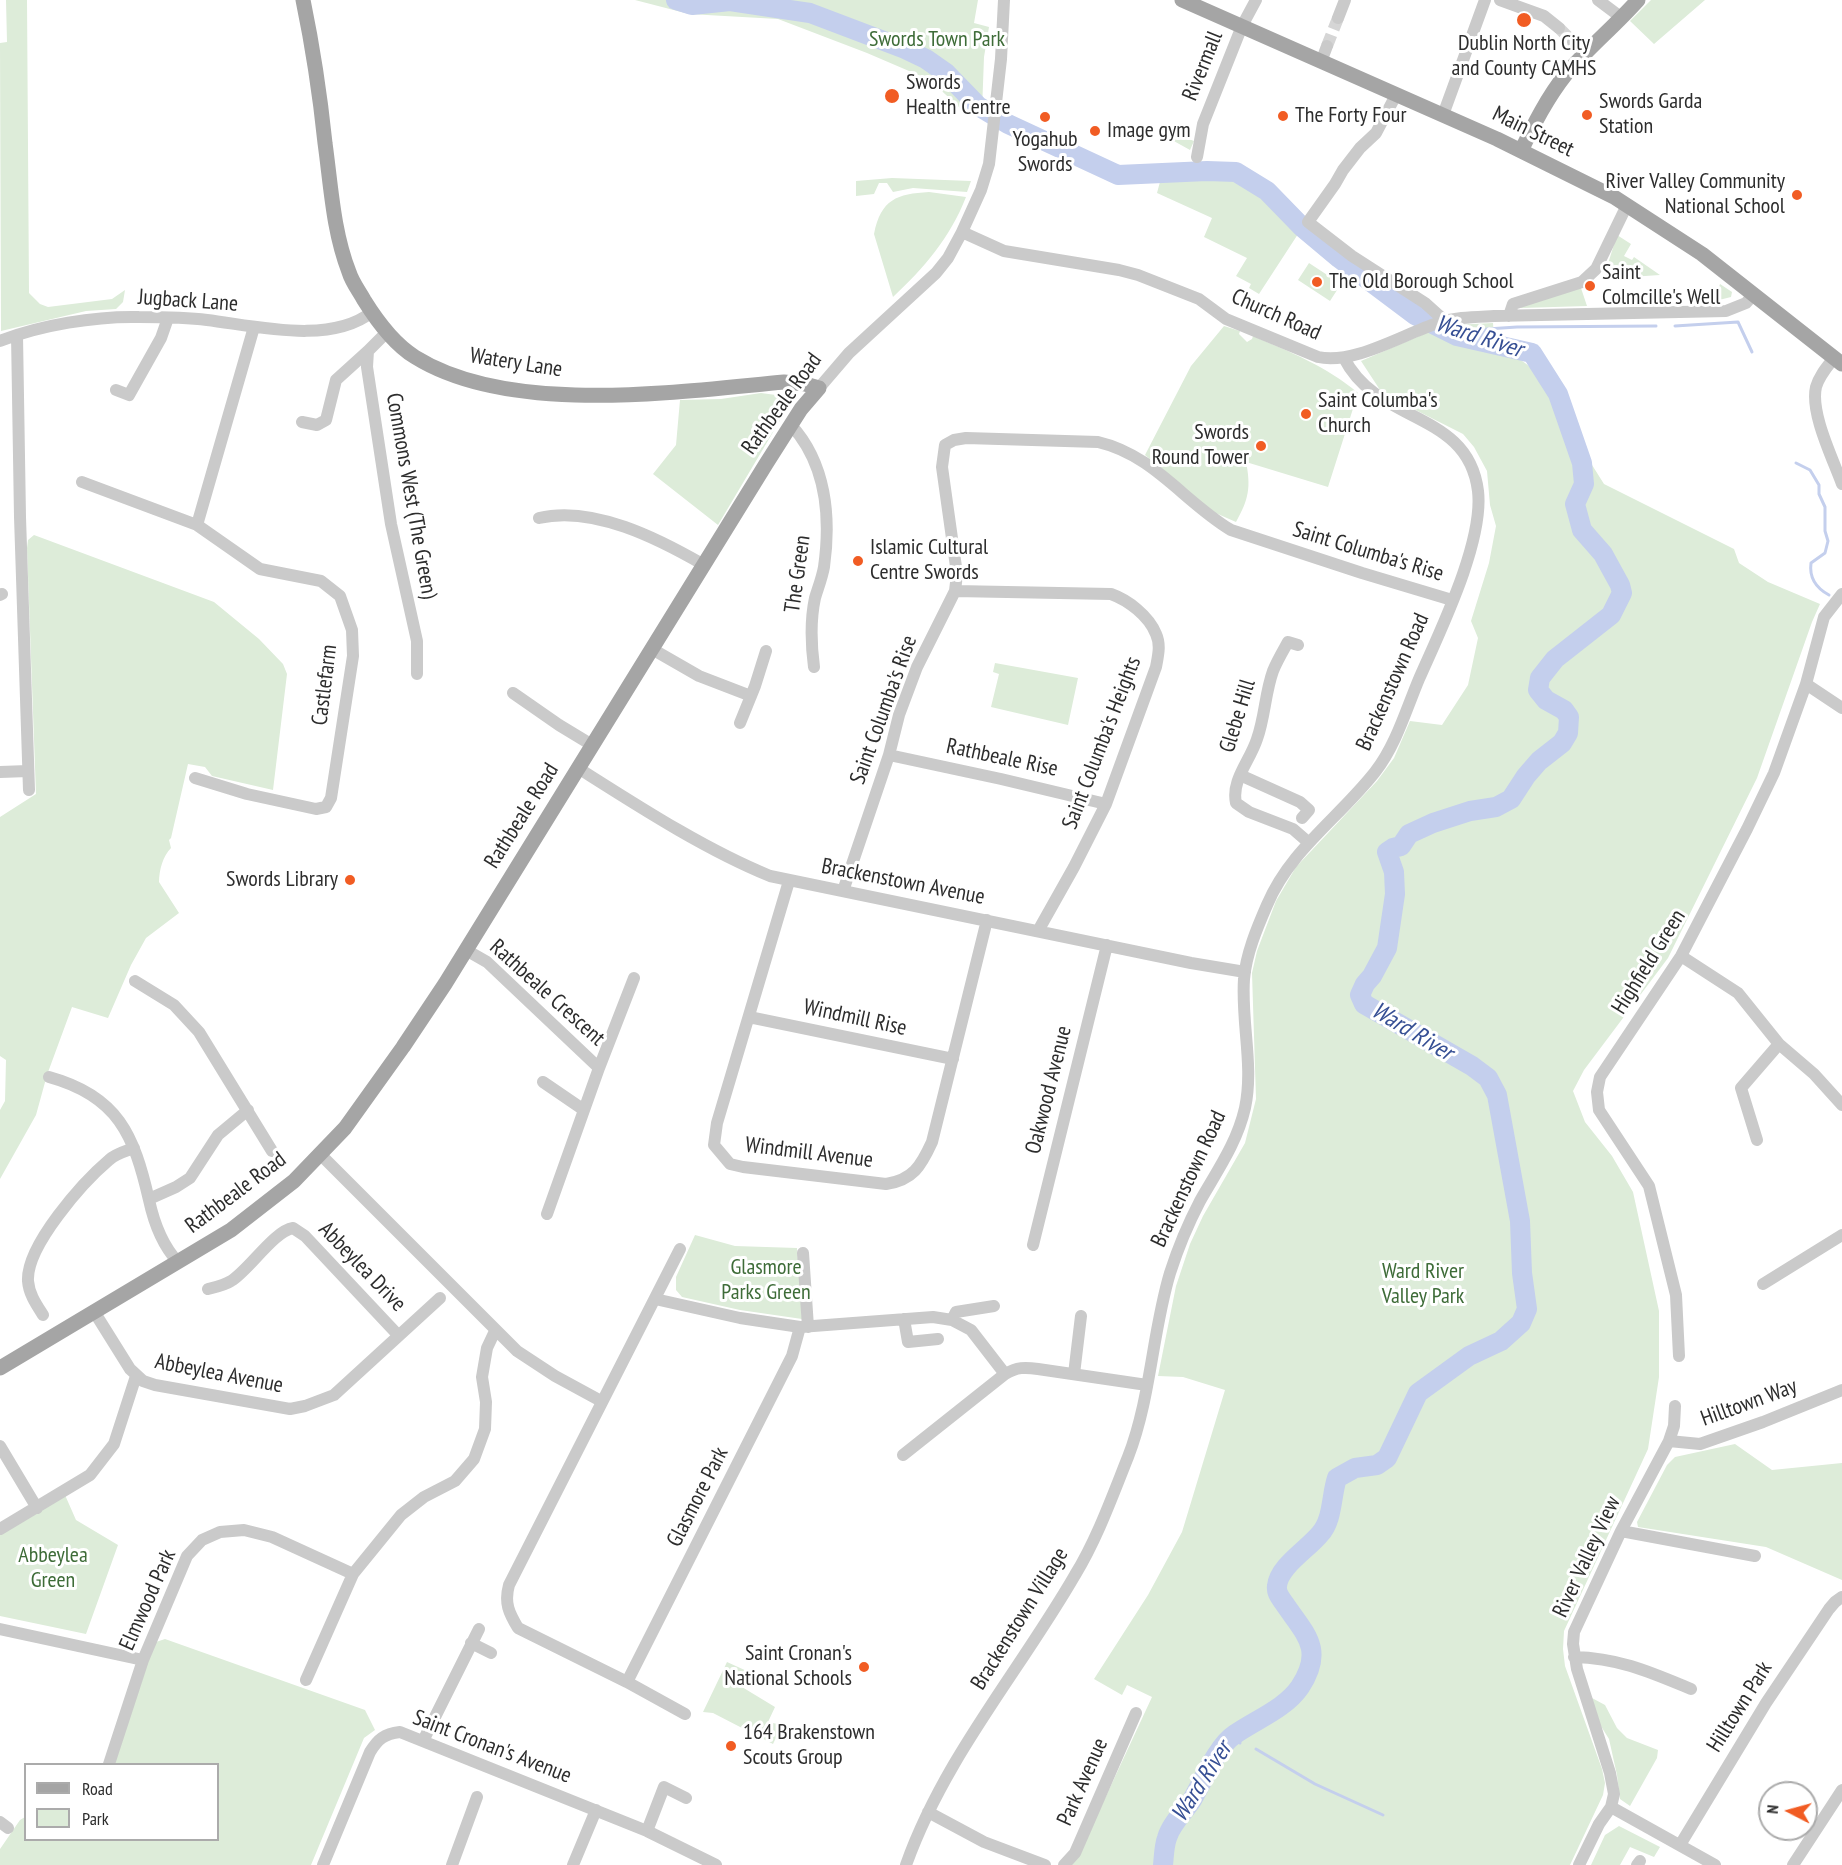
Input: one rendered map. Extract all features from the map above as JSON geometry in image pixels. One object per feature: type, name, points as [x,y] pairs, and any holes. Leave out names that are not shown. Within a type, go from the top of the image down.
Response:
[{"type":"main road","name":"Watery Lane","points":[[303,0],[317,76],[336,228],[349,273],[387,332],[414,356],[446,373],[490,386],[544,394],[637,393],[784,382],[819,388]]},
{"type":"main road","name":"Main Street","points":[[1182,0],[1521,151],[1627,205],[1702,254],[1838,361]]},
{"type":"main road","points":[[1521,151],[1554,91],[1585,53],[1638,0]]},
{"type":"main road","name":"Rathbeale Road","points":[[0,1368],[231,1230],[294,1181],[345,1128],[403,1047],[466,950],[791,425],[819,388]]},
{"type":"street","name":"Rathbeale Road","points":[[819,388],[849,353],[936,273],[948,258],[962,232],[981,190],[989,164],[997,97],[1004,0]]},
{"type":"street","name":"Rivermall","points":[[1197,157],[1203,124],[1242,26],[1256,0]]},
{"type":"street","points":[[1338,18],[1345,0]]},
{"type":"street","points":[[1443,116],[1485,0]]},
{"type":"street","points":[[1500,0],[1537,12],[1559,28]]},
{"type":"street","points":[[1598,0],[1622,18]]},
{"type":"street","points":[[1573,42],[1585,53]]},
{"type":"street","points":[[1321,62],[1327,46]]},
{"type":"street","points":[[1396,95],[1376,133],[1359,148],[1308,222],[1352,256],[1425,303],[1442,322]]},
{"type":"street","points":[[1509,316],[1513,303],[1582,282],[1589,277],[1596,269],[1627,205]]},
{"type":"street","name":"Church Road","points":[[962,232],[997,248],[1016,253],[1138,274],[1199,299],[1226,319],[1326,359],[1344,358],[1442,322],[1465,318],[1726,311],[1746,303],[1754,294]]},
{"type":"street","name":"Jugback Lane","points":[[0,341],[49,327],[91,320],[136,317],[168,318],[205,320],[254,327],[331,329],[348,326],[372,312]]},
{"type":"street","points":[[116,390],[129,395],[161,338],[168,318]]},
{"type":"street","points":[[197,525],[254,327]]},
{"type":"street","points":[[302,422],[317,425],[326,420],[336,380],[387,332]]},
{"type":"street","points":[[17,335],[29,790]]},
{"type":"street","name":"Commons West (The Green)","points":[[368,351],[367,367],[391,524],[417,641],[417,674]]},
{"type":"street","name":"Brackenstown Road","points":[[1147,1385],[1169,1276],[1198,1204],[1235,1138],[1244,1113],[1248,1073],[1245,972],[1257,931],[1272,893],[1285,871],[1308,842],[1383,762],[1452,600],[1472,543],[1478,518],[1478,487],[1466,454],[1455,441],[1376,395],[1353,374],[1344,358]]},
{"type":"street","points":[[1838,361],[1820,377],[1815,397],[1822,430],[1842,484]]},
{"type":"street","name":"The Green","points":[[791,425],[803,438],[820,473],[825,505],[826,533],[823,569],[812,622],[811,643],[814,667]]},
{"type":"street","name":"Saint Columba's Rise","points":[[843,891],[889,755],[899,715],[917,667],[955,591],[957,574],[942,467],[945,445],[954,440],[966,438],[1098,442],[1116,446],[1141,459],[1212,519],[1231,530],[1452,600]]},
{"type":"street","name":"Castlefarm","points":[[82,482],[197,525],[260,569],[321,581],[340,596],[352,630],[353,657],[331,798],[326,807],[316,809],[247,794],[195,778]]},
{"type":"street","points":[[539,518],[553,515],[590,518],[661,541],[704,565]]},
{"type":"street","name":"Saint Columba's Heights","points":[[955,591],[1111,594],[1122,598],[1148,621],[1157,635],[1159,651],[1156,667],[1106,804],[1038,931]]},
{"type":"street","name":"Highfield Green","points":[[1679,1356],[1676,1295],[1650,1186],[1599,1110],[1597,1092],[1600,1077],[1681,956],[1725,874],[1774,773],[1806,684],[1824,617],[1842,594]]},
{"type":"street","name":"Glebe Hill","points":[[1298,645],[1288,642],[1273,671],[1260,730],[1237,779],[1234,794],[1236,803],[1249,812],[1293,829],[1308,842]]},
{"type":"street","points":[[652,649],[699,676],[752,696]]},
{"type":"street","points":[[740,723],[752,696],[766,651]]},
{"type":"street","points":[[1806,684],[1842,708]]},
{"type":"street","points":[[513,693],[592,745]]},
{"type":"street","name":"Rathbeale Rise","points":[[889,755],[1001,778],[1106,804]]},
{"type":"street","name":"Brackenstown Avenue","points":[[578,768],[749,868],[789,881],[1245,972]]},
{"type":"street","points":[[0,772],[28,771]]},
{"type":"street","points":[[1240,775],[1300,802],[1309,810],[1302,818]]},
{"type":"street","name":"Windmill Avenue","points":[[789,881],[717,1123],[714,1145],[730,1164],[743,1167],[886,1184],[900,1182],[911,1175],[922,1163],[932,1142],[987,920]]},
{"type":"street","name":"Oakwood Avenue","points":[[1033,1245],[1107,945]]},
{"type":"street","name":"Rathbeale Crescent","points":[[466,950],[486,962],[599,1068]]},
{"type":"street","points":[[1681,956],[1738,993],[1779,1044],[1814,1074],[1842,1105]]},
{"type":"street","name":"Rathbeale Crescent","points":[[547,1214],[634,978]]},
{"type":"street","points":[[135,981],[174,1005],[199,1032],[272,1151]]},
{"type":"street","name":"Windmill Rise","points":[[748,1017],[953,1059]]},
{"type":"street","points":[[1757,1140],[1741,1088],[1779,1044]]},
{"type":"street","points":[[49,1077],[78,1086],[95,1095],[122,1123],[134,1148],[157,1227],[178,1262]]},
{"type":"street","points":[[543,1082],[584,1110]]},
{"type":"street","points":[[149,1199],[190,1178],[218,1135],[248,1110]]},
{"type":"street","points":[[43,1315],[31,1297],[28,1280],[31,1264],[47,1230],[73,1196],[110,1158],[134,1148]]},
{"type":"street","points":[[321,1155],[517,1351],[555,1377],[601,1401]]},
{"type":"street","name":"Abbeylea Drive","points":[[208,1289],[232,1281],[288,1228],[293,1228],[305,1236],[398,1335]]},
{"type":"street","points":[[1763,1284],[1842,1235]]},
{"type":"street","points":[[680,1249],[601,1401],[510,1585],[506,1601],[510,1616],[518,1628],[627,1682],[685,1714]]},
{"type":"street","name":"Glasmore Park","points":[[627,1682],[792,1356],[804,1327],[803,1253]]},
{"type":"street","name":"Abbeylea Avenue","points":[[94,1313],[136,1376],[143,1381],[290,1409],[334,1395],[440,1298]]},
{"type":"street","points":[[655,1299],[740,1318],[804,1327],[933,1317],[952,1320],[971,1330],[1005,1374]]},
{"type":"street","points":[[952,1320],[957,1312],[994,1306]]},
{"type":"street","points":[[1074,1374],[1081,1316]]},
{"type":"street","points":[[904,1319],[908,1342],[938,1339]]},
{"type":"street","points":[[306,1680],[353,1574],[401,1515],[424,1497],[454,1481],[474,1459],[485,1429],[486,1402],[482,1377],[487,1348],[495,1331]]},
{"type":"street","points":[[903,1455],[1005,1374],[1023,1367],[1147,1385]]},
{"type":"street","points":[[0,1529],[90,1475],[114,1444],[136,1376]]},
{"type":"street","name":"Brackenstown Village","points":[[906,1865],[928,1812],[972,1732],[1079,1570],[1130,1454],[1142,1414],[1147,1385]]},
{"type":"street","name":"Hilltown Way","points":[[1669,1441],[1700,1444],[1763,1422],[1842,1390]]},
{"type":"street","name":"River Valley View","points":[[1611,1807],[1614,1794],[1610,1773],[1574,1657],[1574,1632],[1622,1531],[1669,1441],[1674,1426],[1675,1406]]},
{"type":"street","points":[[0,1446],[37,1508]]},
{"type":"street","name":"Elmwood Park","points":[[109,1763],[143,1660],[187,1556],[202,1540],[220,1532],[244,1530],[272,1537],[353,1574]]},
{"type":"street","points":[[1622,1531],[1755,1556]]},
{"type":"street","name":"Hilltown Park","points":[[1680,1845],[1766,1703],[1828,1609],[1842,1597]]},
{"type":"street","points":[[0,1629],[143,1660]]},
{"type":"street","points":[[423,1741],[478,1629]]},
{"type":"street","points":[[471,1643],[491,1653]]},
{"type":"street","points":[[1574,1657],[1589,1657],[1634,1666],[1691,1689]]},
{"type":"street","name":"Park Avenue","points":[[1064,1865],[1075,1853],[1136,1713]]},
{"type":"street","name":"Saint Cronan's Avenue","points":[[323,1865],[369,1752],[379,1738],[388,1733],[400,1732],[646,1831],[716,1865]]},
{"type":"street","points":[[646,1831],[664,1787],[686,1798]]},
{"type":"street","points":[[1793,1865],[1842,1790]]},
{"type":"street","points":[[452,1865],[477,1797]]},
{"type":"street","points":[[1579,1865],[1599,1824],[1611,1807],[1715,1865]]},
{"type":"street","points":[[573,1865],[596,1810]]},
{"type":"street","points":[[928,1812],[984,1842],[1045,1865]]},
{"type":"green space","points":[[6,0],[27,0],[29,293],[40,304],[48,307],[112,299],[125,290],[123,302],[116,309],[86,311],[1,331],[0,43],[7,42]]},
{"type":"green space","name":"Swords Town Park","points":[[635,0],[978,0],[974,23],[989,27],[984,57],[982,111],[973,115],[960,108],[930,80],[778,19],[689,14]]},
{"type":"green space","points":[[1651,0],[1705,0],[1654,44],[1630,21]]},
{"type":"green space","points":[[1165,130],[1194,141],[1190,150],[1163,135]]},
{"type":"green space","points":[[1208,175],[1223,177],[1248,186],[1270,202],[1300,231],[1259,294],[1249,288],[1251,284],[1236,276],[1247,258],[1204,237],[1212,218],[1157,193],[1161,178]]},
{"type":"green space","points":[[892,178],[971,181],[967,192],[913,188],[893,192],[887,183],[879,183],[874,194],[856,196],[856,181]]},
{"type":"green space","points":[[929,192],[966,197],[960,212],[935,252],[893,297],[874,234],[877,222],[886,206],[892,201],[908,194]]},
{"type":"green space","points":[[1617,235],[1631,244],[1624,256],[1632,260],[1634,257],[1660,275],[1630,277],[1606,270]]},
{"type":"green space","points":[[1309,263],[1341,284],[1330,301],[1298,280]]},
{"type":"green space","points":[[1720,284],[1732,292],[1731,297],[1715,301],[1721,295],[1718,290]]},
{"type":"green space","points":[[1581,288],[1587,306],[1521,308],[1521,307]]},
{"type":"green space","name":"Ward River Valley Park","points":[[1493,323],[1495,353],[1517,358],[1535,373],[1548,392],[1565,436],[1584,446],[1587,457],[1604,484],[1734,549],[1739,563],[1768,582],[1820,604],[1757,778],[1668,958],[1584,1070],[1573,1091],[1585,1122],[1612,1156],[1633,1192],[1659,1311],[1659,1377],[1648,1449],[1564,1631],[1565,1666],[1602,1769],[1605,1783],[1603,1795],[1570,1865],[1071,1865],[1081,1850],[1152,1697],[1127,1685],[1122,1695],[1094,1679],[1148,1595],[1182,1532],[1225,1390],[1183,1377],[1158,1376],[1176,1286],[1190,1244],[1203,1216],[1245,1143],[1256,1099],[1252,973],[1257,951],[1276,901],[1296,867],[1377,781],[1394,758],[1410,721],[1442,725],[1468,685],[1478,638],[1471,621],[1489,563],[1496,526],[1490,505],[1487,471],[1474,447],[1463,434],[1382,393],[1361,361],[1424,334],[1453,325]]},
{"type":"green space","points":[[1224,326],[1240,331],[1239,334],[1247,342],[1253,336],[1307,360],[1346,383],[1358,393],[1328,487],[1246,462],[1248,493],[1236,522],[1211,511],[1145,455],[1191,366]]},
{"type":"green space","points":[[761,393],[776,395],[785,402],[785,412],[718,525],[653,474],[676,445],[680,400],[721,399]]},
{"type":"green space","points":[[34,535],[214,602],[259,639],[283,664],[287,674],[273,790],[212,776],[205,767],[188,764],[169,840],[171,848],[164,859],[159,877],[159,882],[179,913],[146,938],[131,965],[108,1018],[72,1007],[47,1075],[36,1115],[0,1179],[0,1110],[5,1101],[6,1060],[0,1056],[0,817],[36,794],[27,548],[28,540]]},
{"type":"green space","points":[[995,663],[1078,678],[1068,725],[991,707],[999,674],[993,672]]},
{"type":"green space","name":"Glasmore Parks Green","points":[[695,1235],[735,1246],[797,1248],[802,1319],[740,1310],[682,1297],[676,1290],[676,1277]]},
{"type":"green space","points":[[1735,1444],[1772,1470],[1842,1463],[1842,1580],[1766,1547],[1638,1527],[1637,1522],[1667,1465],[1675,1457]]},
{"type":"green space","name":"Abbeylea Green","points":[[65,1495],[76,1520],[118,1545],[86,1634],[0,1616],[0,1534]]},
{"type":"green space","points":[[165,1639],[365,1710],[375,1730],[364,1738],[311,1865],[0,1865],[0,1849],[24,1818],[24,1841],[219,1841],[219,1763],[109,1763],[150,1644]]},
{"type":"green space","points":[[727,1662],[749,1672],[742,1687],[775,1707],[768,1722],[782,1725],[773,1744],[713,1713],[703,1712]]},
{"type":"green space","points":[[1592,1698],[1605,1705],[1617,1728],[1627,1738],[1658,1750],[1657,1758],[1630,1806],[1620,1799],[1609,1739],[1599,1723]]},
{"type":"green space","points":[[1619,1826],[1660,1847],[1654,1857],[1630,1847],[1620,1865],[1591,1865],[1605,1835]]},
{"type":"waterway","name":"Ward River","points":[[676,0],[692,5],[730,1],[810,13],[905,49],[926,59],[946,73],[978,106],[1008,124],[1118,175],[1236,172],[1267,191],[1302,227],[1415,315],[1457,336],[1532,353],[1558,394],[1582,463],[1584,484],[1575,504],[1582,530],[1603,554],[1620,585],[1622,593],[1611,615],[1555,659],[1540,678],[1538,690],[1546,700],[1564,710],[1569,717],[1568,733],[1562,743],[1539,761],[1511,799],[1496,807],[1470,811],[1433,823],[1409,834],[1401,846],[1387,852],[1394,872],[1395,894],[1387,948],[1360,995],[1364,1004],[1472,1066],[1488,1078],[1497,1095],[1520,1221],[1522,1273],[1527,1309],[1521,1323],[1501,1341],[1469,1356],[1418,1393],[1387,1458],[1377,1465],[1355,1468],[1337,1478],[1330,1515],[1324,1528],[1315,1540],[1288,1565],[1277,1586],[1279,1595],[1309,1642],[1311,1662],[1307,1674],[1300,1687],[1286,1702],[1234,1735],[1222,1747],[1192,1800],[1169,1833],[1165,1844],[1163,1865]]},
{"type":"waterway","points":[[1675,326],[1738,322],[1752,352]]},
{"type":"waterway","points":[[1474,338],[1487,329],[1517,327],[1656,326]]},
{"type":"waterway","points":[[1796,463],[1810,470],[1819,485],[1819,494],[1825,507],[1825,531],[1828,541],[1825,553],[1811,563],[1811,573],[1814,582],[1829,595]]},
{"type":"waterway","points":[[1231,1736],[1240,1743]]},
{"type":"waterway","points":[[1256,1749],[1315,1784],[1383,1815]]},
{"type":"tunnel","points":[[1327,46],[1338,18]]},
{"type":"tunnel","points":[[1559,28],[1573,42]]},
{"type":"place","name":"Dublin North City and County CAMHS","points":[[1524,20]]},
{"type":"place","name":"Swords Health Centre","points":[[892,96]]},
{"type":"place","name":"Swords Garda Station","points":[[1587,115]]},
{"type":"place","name":"The Forty Four","points":[[1283,116]]},
{"type":"place","name":"Yogahub Swords","points":[[1045,117]]},
{"type":"place","name":"Image gym","points":[[1095,131]]},
{"type":"place","name":"River Valley Community National School","points":[[1797,195]]},
{"type":"place","name":"The Old Borough School","points":[[1317,282]]},
{"type":"place","name":"Saint Colmcille's Well","points":[[1590,286]]},
{"type":"place","name":"Saint Columba's Church","points":[[1306,414]]},
{"type":"place","name":"Swords Round Tower","points":[[1261,446]]},
{"type":"place","name":"Islamic Cultural Centre Swords","points":[[858,561]]},
{"type":"place","name":"Swords Library","points":[[350,880]]},
{"type":"place","name":"Saint Cronan's National Schools","points":[[864,1667]]},
{"type":"place","name":"164 Brakenstown Scouts Group","points":[[731,1746]]}]
